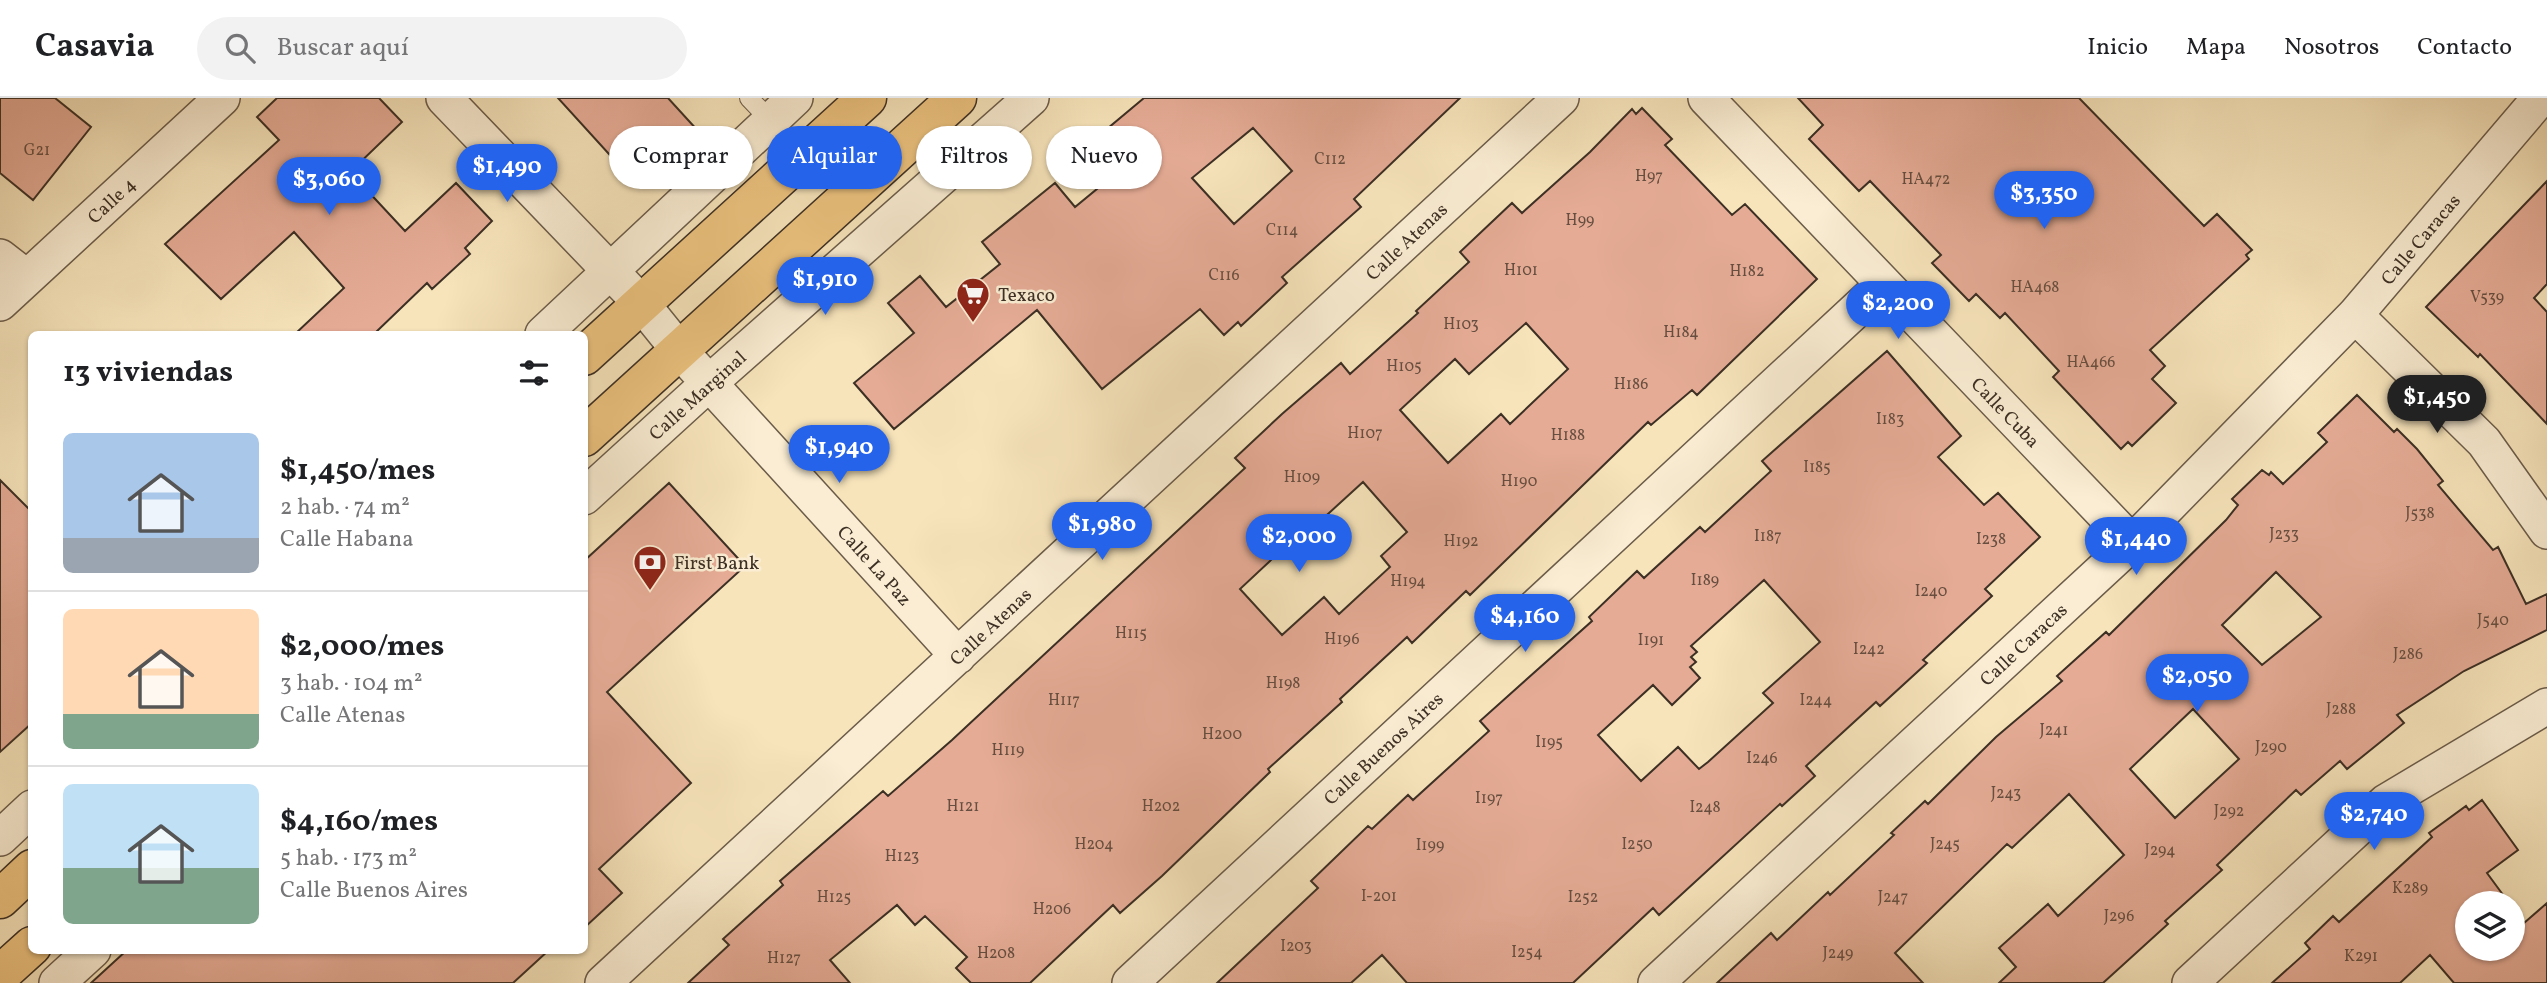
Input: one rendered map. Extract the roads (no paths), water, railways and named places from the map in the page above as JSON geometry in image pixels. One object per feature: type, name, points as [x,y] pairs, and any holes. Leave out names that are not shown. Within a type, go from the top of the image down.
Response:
[{"type":"main road","points":[[588,352],[867,98]]},
{"type":"main road","points":[[588,433],[957,98]]},
{"type":"main road","points":[[0,899],[28,873]]},
{"type":"main road","points":[[0,975],[28,950]]},
{"type":"street","name":"Calle 4","points":[[0,303],[13,268],[222,98]]},
{"type":"street","name":"Calle La Paz","points":[[445,98],[641,303],[679,350],[958,656]]},
{"type":"street","name":"Calle Marginal","points":[[588,494],[709,383],[1031,98]]},
{"type":"street","name":"Calle Atenas","points":[[603,983],[1561,98]]},
{"type":"street","name":"Calle Cuba","points":[[1706,98],[2132,544]]},
{"type":"street","name":"Calle Caracas","points":[[1657,983],[2132,544],[2355,315],[2540,98]]},
{"type":"street","points":[[546,331],[610,272],[772,106]]},
{"type":"street","name":"Calle Buenos Aires","points":[[1130,983],[1883,285]]},
{"type":"street","points":[[2355,315],[2484,442],[2547,531]]},
{"type":"street","points":[[2190,983],[2386,802],[2547,706]]},
{"type":"street","points":[[0,838],[28,812]]},
{"type":"street","points":[[57,983],[89,954]]},
{"type":"place","name":"Texaco","points":[[973,324]]},
{"type":"place","name":"First Bank","points":[[650,592]]}]
